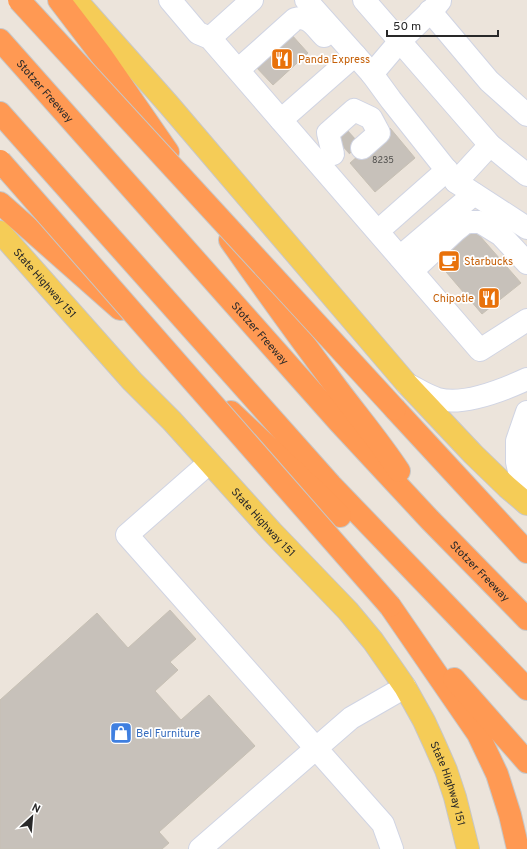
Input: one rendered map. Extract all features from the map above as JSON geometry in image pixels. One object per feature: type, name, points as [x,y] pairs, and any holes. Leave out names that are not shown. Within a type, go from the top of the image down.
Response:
[{"type":"highway","points":[[19,0],[527,552]]},
{"type":"highway","points":[[59,0],[101,56],[296,334],[386,451],[430,520]]},
{"type":"highway","name":"Stotzer Freeway","points":[[0,40],[338,421],[430,520],[527,619]]},
{"type":"highway","points":[[0,113],[331,485],[527,689]]},
{"type":"highway","points":[[0,161],[527,762]]},
{"type":"highway","points":[[0,203],[139,326],[317,493],[365,541],[481,642]]},
{"type":"highway","points":[[390,606],[478,734],[497,774],[510,815],[518,849]]},
{"type":"main road","points":[[76,0],[164,99],[407,384],[473,454],[527,504]]},
{"type":"main road","name":"State Highway 151","points":[[0,232],[132,381],[172,421],[272,532],[366,631],[405,686],[424,721],[443,764],[455,797],[468,849]]},
{"type":"lane","points":[[210,38],[252,0]]},
{"type":"lane","points":[[364,0],[490,145],[527,175]]},
{"type":"lane","points":[[179,3],[198,33],[210,38],[281,120],[345,147],[379,133],[371,118],[354,110],[328,133],[345,147],[378,231],[480,350],[527,320]]},
{"type":"lane","points":[[372,74],[400,41],[436,6],[489,81],[527,115]]},
{"type":"lane","points":[[238,70],[304,8],[351,59],[372,74],[452,176],[474,194],[527,228]]},
{"type":"lane","points":[[281,120],[351,59]]},
{"type":"lane","points":[[371,118],[391,100]]},
{"type":"lane","points":[[378,231],[452,176],[490,145]]},
{"type":"lane","points":[[406,264],[474,194]]},
{"type":"lane","points":[[406,264],[465,223],[471,222],[480,222],[501,235],[527,263]]},
{"type":"lane","points":[[407,384],[438,399],[451,400],[474,398],[527,379]]},
{"type":"lane","points":[[527,412],[517,441],[517,462],[527,504]]},
{"type":"lane","points":[[209,463],[127,535],[383,824],[392,849]]},
{"type":"lane","points":[[200,849],[351,718],[405,686]]},
{"type":"building","name":"Panda Express","points":[[291,34],[308,53],[273,85],[255,66]]},
{"type":"building","points":[[390,128],[415,158],[375,192],[350,163]]},
{"type":"building","points":[[472,227],[521,283],[482,314],[435,259]]},
{"type":"building","name":"Bel Furniture","points":[[170,610],[196,639],[170,662],[178,670],[155,691],[181,720],[209,695],[255,746],[159,832],[169,843],[162,849],[0,849],[0,700],[97,613],[128,648]]},
{"type":"tunnel","points":[[342,146],[353,136]]},
{"type":"place","name":"Panda Express","points":[[282,59]]},
{"type":"place","name":"Starbucks","points":[[449,261]]},
{"type":"place","name":"Chipotle","points":[[489,298]]},
{"type":"place","name":"Bel Furniture","points":[[121,733]]}]
